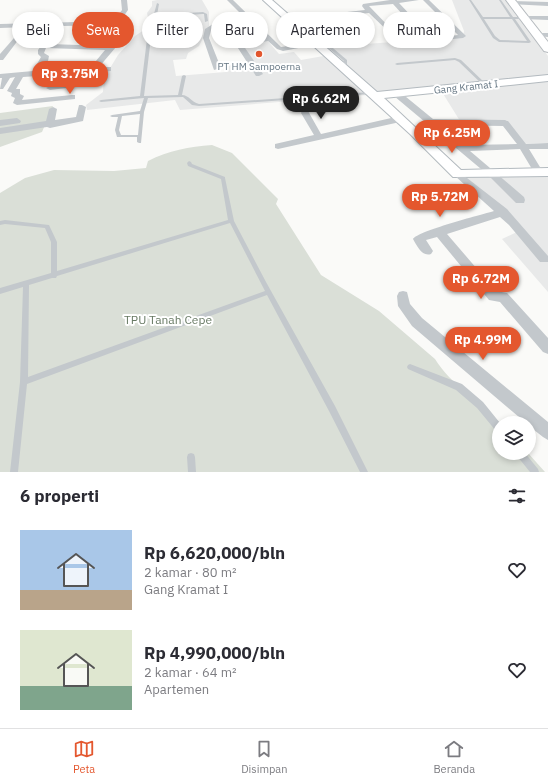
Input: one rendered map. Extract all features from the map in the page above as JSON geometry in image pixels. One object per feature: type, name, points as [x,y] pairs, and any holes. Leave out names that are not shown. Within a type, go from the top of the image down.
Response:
[{"type":"main road","points":[[511,2],[545,40]]},
{"type":"street","points":[[124,0],[126,7],[124,12]]},
{"type":"street","points":[[230,0],[243,12]]},
{"type":"street","points":[[267,0],[280,12]]},
{"type":"street","points":[[359,0],[383,24]]},
{"type":"street","points":[[365,5],[416,0]]},
{"type":"street","points":[[426,0],[438,12]]},
{"type":"street","points":[[394,1],[404,12]]},
{"type":"street","points":[[511,2],[548,4]]},
{"type":"street","points":[[363,12],[371,11]]},
{"type":"street","points":[[525,18],[548,18]]},
{"type":"street","points":[[0,26],[12,26]]},
{"type":"street","points":[[2,34],[8,26]]},
{"type":"street","points":[[211,28],[208,30],[206,38],[217,68]]},
{"type":"street","points":[[455,28],[463,36],[455,37]]},
{"type":"street","points":[[268,37],[276,45]]},
{"type":"street","points":[[259,74],[239,45],[241,43],[271,40]]},
{"type":"street","points":[[0,58],[12,44]]},
{"type":"street","points":[[35,74],[44,61],[45,56],[41,54],[43,48]]},
{"type":"street","points":[[94,68],[108,53],[110,48]]},
{"type":"street","points":[[279,48],[291,48]]},
{"type":"street","points":[[324,48],[340,66],[375,95],[458,174],[503,212],[544,259]]},
{"type":"street","points":[[0,87],[3,76],[53,73],[94,68],[108,69]]},
{"type":"street","points":[[46,100],[53,73]]},
{"type":"street","points":[[20,75],[11,91],[17,91],[15,96],[20,96],[17,103],[72,97]]},
{"type":"street","name":"Gang Kramat I","points":[[375,95],[548,78]]},
{"type":"street","points":[[50,88],[88,83]]},
{"type":"street","points":[[397,94],[490,172],[520,200]]},
{"type":"street","points":[[0,131],[50,125],[80,119],[82,107]]},
{"type":"street","points":[[50,125],[53,109]]},
{"type":"street","points":[[305,113],[319,137]]},
{"type":"street","points":[[278,146],[400,119]]},
{"type":"street","points":[[0,123],[17,120]]},
{"type":"street","points":[[431,122],[503,122],[507,125],[543,172]]},
{"type":"street","points":[[461,148],[548,146]]},
{"type":"street","points":[[458,174],[490,172],[543,172]]},
{"type":"street","points":[[427,251],[419,238],[503,212]]},
{"type":"street","points":[[438,231],[493,296],[503,297],[548,348]]},
{"type":"street","points":[[404,296],[404,306],[416,322],[548,432]]},
{"type":"lane","points":[[470,0],[494,37],[499,41],[529,42],[545,40]]},
{"type":"lane","points":[[500,0],[529,42]]},
{"type":"lane","points":[[156,12],[158,4]]},
{"type":"lane","points":[[203,13],[205,14],[206,21]]},
{"type":"lane","points":[[481,18],[525,18]]},
{"type":"lane","points":[[139,142],[149,48]]},
{"type":"lane","points":[[397,64],[455,59],[485,85]]},
{"type":"lane","points":[[180,95],[184,76]]},
{"type":"lane","points":[[101,102],[180,95],[187,97],[193,104],[199,105],[375,95]]},
{"type":"lane","points":[[112,116],[142,112]]},
{"type":"lane","points":[[120,115],[117,130],[119,136],[139,136]]},
{"type":"lane","points":[[189,163],[190,165],[223,178],[231,221],[268,292],[343,427],[364,472]]},
{"type":"lane","points":[[0,291],[26,285],[231,221]]},
{"type":"lane","points":[[0,223],[5,222],[46,226],[54,242],[54,276]]},
{"type":"lane","points":[[14,472],[24,382],[26,285]]},
{"type":"lane","points":[[24,382],[268,292]]},
{"type":"lane","points":[[410,367],[459,387],[480,405],[492,420]]},
{"type":"lane","points":[[191,457],[192,472]]},
{"type":"lane","points":[[526,460],[535,472]]},
{"type":"shaded area","points":[[202,0],[209,12],[209,26],[203,38],[203,12],[148,12],[152,6],[152,1]]},
{"type":"shaded area","points":[[452,0],[506,0],[548,56],[548,143],[522,144],[507,120],[460,121],[442,92],[368,95],[180,110],[175,100],[87,110],[86,105],[103,92],[104,78],[118,55],[124,48],[134,48],[135,36],[142,31],[142,48],[196,48],[188,53],[186,59],[173,60],[176,76],[226,72],[224,66],[248,62],[240,48],[268,48],[268,41],[279,54],[294,52],[301,60],[329,55],[322,48],[375,48],[375,43],[383,43],[383,48],[455,48],[455,38],[463,37],[464,31]]},
{"type":"shaded area","points":[[548,172],[548,292],[502,239],[519,231],[462,175]]},
{"type":"green space","points":[[53,106],[42,132],[0,147],[0,113]]},
{"type":"green space","name":"TPU Tanah Cepe","points":[[212,145],[232,153],[278,199],[276,204],[321,275],[379,311],[435,359],[457,385],[493,416],[492,460],[534,460],[545,472],[0,472],[0,193],[25,178],[54,170],[114,171],[146,168],[148,161],[164,154],[187,148]]},
{"type":"place","name":"PT HM Sampoerna","points":[[259,54]]}]
